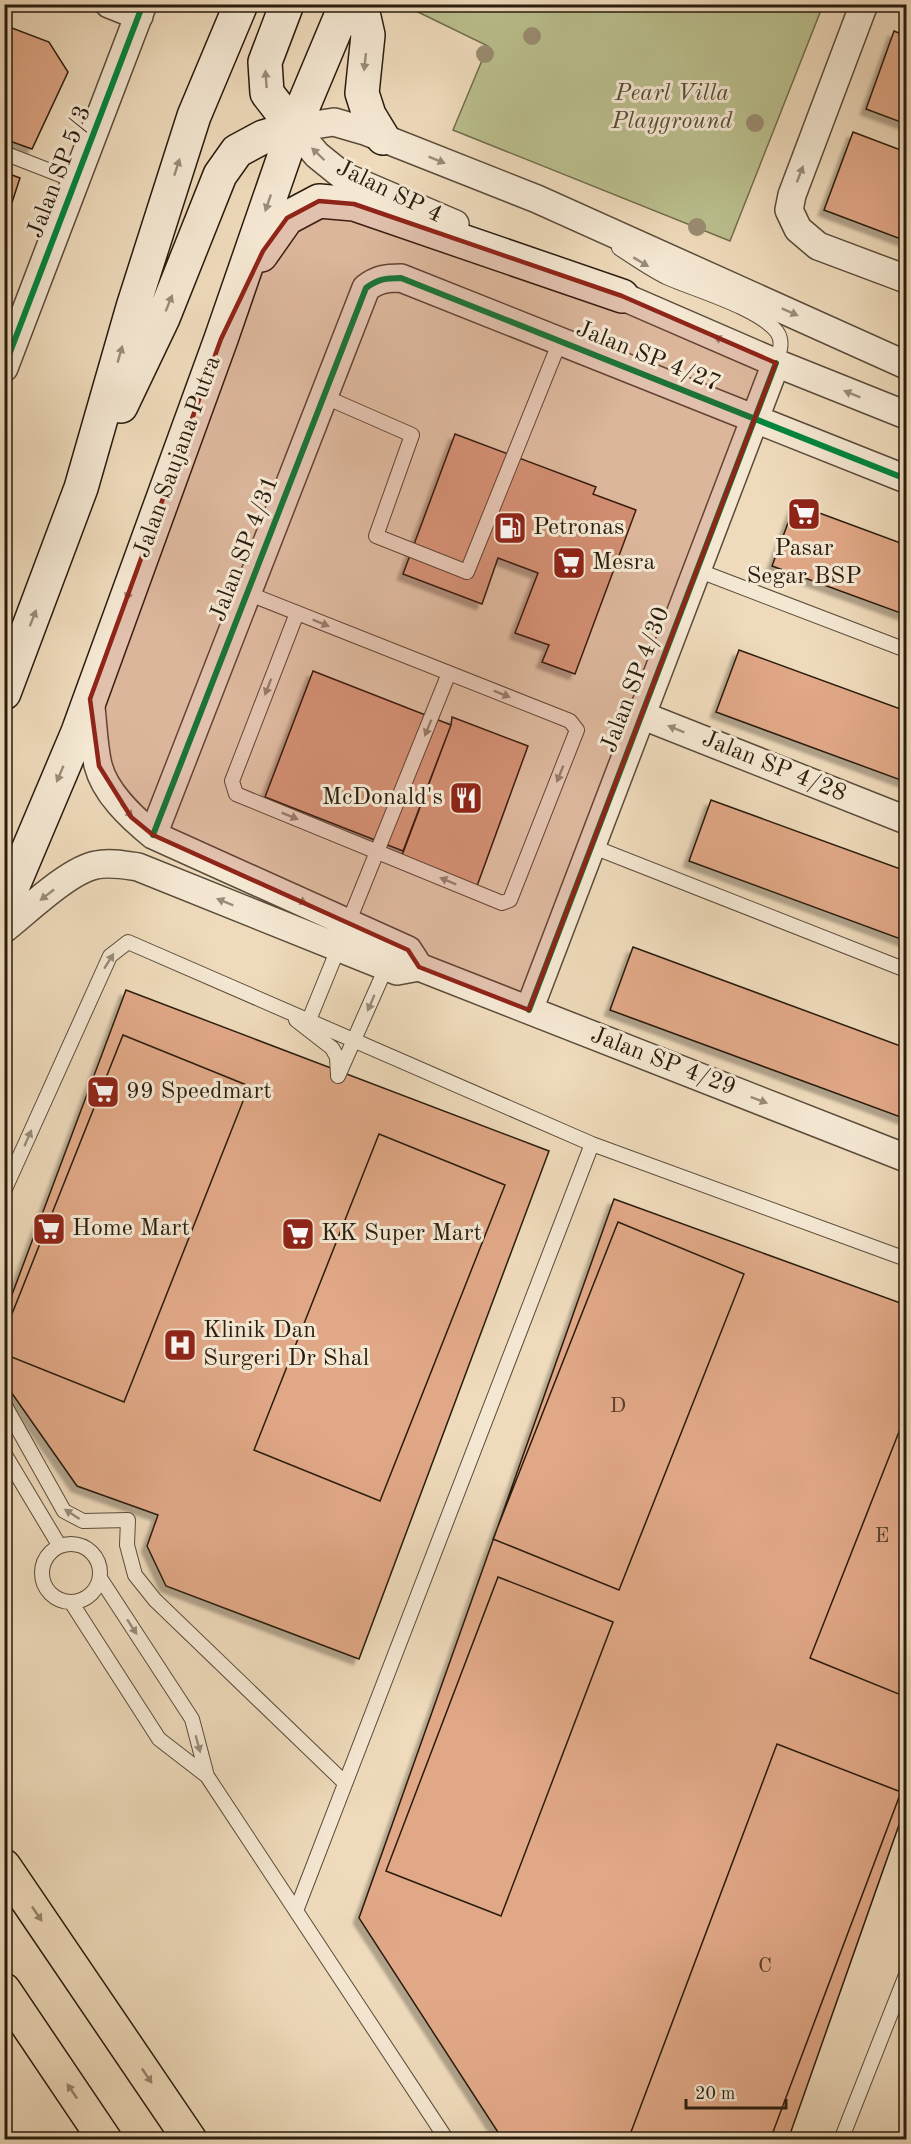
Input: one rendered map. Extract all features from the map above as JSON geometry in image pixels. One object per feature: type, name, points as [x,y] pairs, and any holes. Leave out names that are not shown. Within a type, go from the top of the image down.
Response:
[{"type":"highway","points":[[4,1866],[190,2139]]},
{"type":"highway","points":[[4,1990],[105,2139]]},
{"type":"main road","points":[[4,693],[81,489],[133,307],[194,116],[242,4]]},
{"type":"main road","points":[[81,489],[163,318],[220,175],[237,151],[263,137],[294,128],[267,93],[265,62],[287,4]]},
{"type":"main road","name":"Jalan Saujana Putra","points":[[4,907],[90,699],[221,339],[294,128],[346,4]]},
{"type":"main road","points":[[361,4],[368,35],[362,93],[369,115],[383,138]]},
{"type":"main road","points":[[221,339],[263,251],[287,218],[319,201],[354,204],[622,296]]},
{"type":"street","points":[[109,4],[141,10]]},
{"type":"street","points":[[864,4],[792,195],[789,210],[798,229],[818,246],[906,279]]},
{"type":"street","name":"Jalan SP 5/3","points":[[6,357],[141,10]]},
{"type":"street","name":"Jalan SP 4","points":[[294,128],[334,122],[383,138],[537,199],[906,364]]},
{"type":"street","name":"Jalan SP 4","points":[[294,128],[317,155],[343,176],[776,363],[906,416]]},
{"type":"street","name":"Jalan SP 4/27","points":[[375,281],[384,278],[401,278],[906,479]]},
{"type":"street","name":"Jalan SP 4/31","points":[[153,834],[366,288],[375,281]]},
{"type":"street","name":"Jalan SP 4/30","points":[[529,1010],[776,363]]},
{"type":"street","points":[[90,699],[99,766],[113,795],[131,817],[153,834],[343,935]]},
{"type":"street","name":"Jalan SP 4/28","points":[[641,715],[906,820]]},
{"type":"street","points":[[4,928],[78,871],[97,864],[118,864],[138,867],[343,935],[391,955]]},
{"type":"street","name":"Jalan SP 4/29","points":[[391,955],[398,971],[419,967],[906,1158]]},
{"type":"lane","points":[[4,153],[76,181]]},
{"type":"lane","points":[[537,199],[664,276],[748,311],[770,325],[778,333],[781,346],[776,363]]},
{"type":"lane","points":[[323,396],[412,435],[376,536],[467,572],[560,341]]},
{"type":"lane","points":[[697,570],[906,650]]},
{"type":"lane","points":[[247,593],[570,721],[577,730],[510,900],[502,903],[236,794],[232,781],[297,613]]},
{"type":"lane","points":[[309,1020],[449,674]]},
{"type":"lane","points":[[591,846],[906,970]]},
{"type":"lane","points":[[4,1191],[110,956],[129,942],[592,1144],[906,1259]]},
{"type":"lane","points":[[283,1009],[332,1048],[337,1057],[338,1076],[356,1040],[391,955]]},
{"type":"lane","points":[[296,1911],[592,1144]]},
{"type":"lane","points":[[4,1404],[64,1511],[83,1521],[128,1520],[127,1545],[135,1575],[155,1600],[345,1784]]},
{"type":"lane","points":[[4,1453],[59,1545]]},
{"type":"lane","points":[[77,1544],[86,1547],[98,1561],[100,1578],[90,1595],[71,1602],[61,1601],[52,1596],[46,1588],[41,1569],[45,1559],[59,1545],[77,1544]]},
{"type":"lane","points":[[100,1578],[192,1719],[207,1776],[447,2139]]},
{"type":"lane","points":[[71,1602],[159,1739],[207,1776]]},
{"type":"lane","points":[[841,2139],[906,1975]]},
{"type":"highlighted area","points":[[319,201],[354,204],[622,296],[776,363],[529,1010],[419,967],[408,950],[153,835],[131,817],[99,766],[90,699],[221,339],[263,251],[287,218]]},
{"type":"green space","name":"Pearl Villa Playground","points":[[421,4],[823,5],[730,241],[453,130],[488,46],[418,12]]},
{"type":"building","points":[[4,25],[49,42],[68,72],[32,149],[4,139]]},
{"type":"building","points":[[894,31],[906,36],[906,124],[866,109]]},
{"type":"building","points":[[853,132],[906,152],[906,241],[824,210]]},
{"type":"building","points":[[4,172],[20,178],[4,227]]},
{"type":"building","points":[[455,434],[596,487],[593,494],[636,510],[575,674],[542,662],[549,645],[515,633],[538,573],[498,558],[482,604],[403,574]]},
{"type":"building","points":[[795,504],[906,545],[906,615],[772,566]]},
{"type":"building","points":[[739,650],[906,711],[906,782],[716,712]]},
{"type":"building","points":[[313,671],[451,725],[403,851],[265,797]]},
{"type":"building","name":"McDonald's","points":[[452,717],[528,746],[477,886],[401,858]]},
{"type":"building","points":[[711,800],[906,871],[906,941],[689,861]]},
{"type":"building","points":[[633,947],[906,1048],[906,1119],[610,1010]]},
{"type":"building","points":[[126,990],[549,1151],[359,1659],[166,1586],[147,1546],[158,1515],[77,1486],[4,1382],[4,1316]]},
{"type":"building","points":[[123,1035],[249,1086],[124,1402],[4,1354],[4,1334]]},
{"type":"building","points":[[379,1134],[505,1185],[380,1501],[254,1450]]},
{"type":"building","points":[[614,1199],[906,1305],[906,1805],[788,2140],[503,2140],[359,1918]]},
{"type":"building","points":[[618,1222],[744,1274],[619,1590],[493,1539]]},
{"type":"building","points":[[906,1414],[906,1697],[810,1658]]},
{"type":"building","points":[[498,1577],[613,1622],[501,1916],[386,1871]]},
{"type":"building","points":[[777,1744],[901,1792],[770,2140],[628,2140]]},
{"type":"cycle path","points":[[4,368],[143,4]]},
{"type":"cycle path","points":[[153,835],[366,288],[378,281],[401,278],[906,479]]},
{"type":"cycle path","points":[[529,1010],[776,363]]},
{"type":"place","name":"Pasar Segar BSP","points":[[804,514]]},
{"type":"place","name":"Petronas","points":[[510,528]]},
{"type":"place","name":"Mesra","points":[[569,563]]},
{"type":"place","name":"McDonald's","points":[[466,798]]},
{"type":"place","name":"99 Speedmart","points":[[103,1092]]},
{"type":"place","name":"Home Mart","points":[[49,1229]]},
{"type":"place","name":"KK Super Mart","points":[[298,1234]]},
{"type":"place","name":"Klinik Dan Surgeri Dr Shal","points":[[180,1345]]}]
